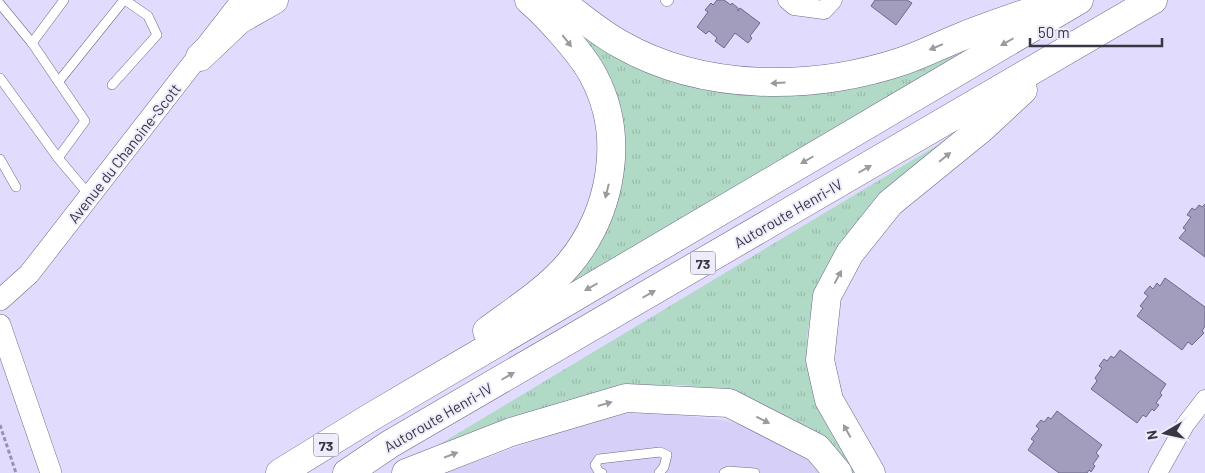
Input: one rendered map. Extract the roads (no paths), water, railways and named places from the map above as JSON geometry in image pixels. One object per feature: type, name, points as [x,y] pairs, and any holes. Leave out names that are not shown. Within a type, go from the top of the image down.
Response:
[{"type":"highway","points":[[200,56],[239,20],[274,0]]},
{"type":"highway","points":[[537,1],[620,44],[669,65],[720,78],[767,84],[812,80],[903,61],[964,36],[1064,0]]},
{"type":"highway","name":"73","points":[[280,473],[371,417],[1079,0]]},
{"type":"highway","name":"Autoroute Henri-IV","points":[[347,473],[390,444],[1153,0]]},
{"type":"highway","points":[[371,417],[544,288],[568,265],[586,242],[601,212],[609,183],[612,152],[608,111],[593,74],[537,1]]},
{"type":"highway","points":[[870,473],[830,400],[820,360],[827,296],[850,253],[890,203],[981,129],[1061,55]]},
{"type":"highway","points":[[406,473],[511,432],[626,398],[729,403],[817,448],[838,473]]},
{"type":"street","name":"Avenue du Chanoine-Scott","points":[[0,300],[29,274],[242,0]]},
{"type":"street","points":[[788,0],[794,6],[828,5]]},
{"type":"street","points":[[0,325],[51,473]]},
{"type":"street","points":[[1158,473],[1185,425],[1205,399]]},
{"type":"lane","points":[[32,42],[64,0]]},
{"type":"lane","points":[[59,81],[124,0],[148,16],[157,35],[112,85]]},
{"type":"lane","points":[[665,0],[667,2],[669,0]]},
{"type":"lane","points":[[0,4],[32,42],[85,121],[58,158]]},
{"type":"lane","points":[[0,78],[58,158],[90,196]]},
{"type":"lane","points":[[0,159],[16,187]]},
{"type":"lane","points":[[602,473],[599,472],[595,465],[599,459],[660,452],[667,455],[664,467],[659,473]]},
{"type":"lane","points":[[724,473],[728,470],[755,473]]}]
